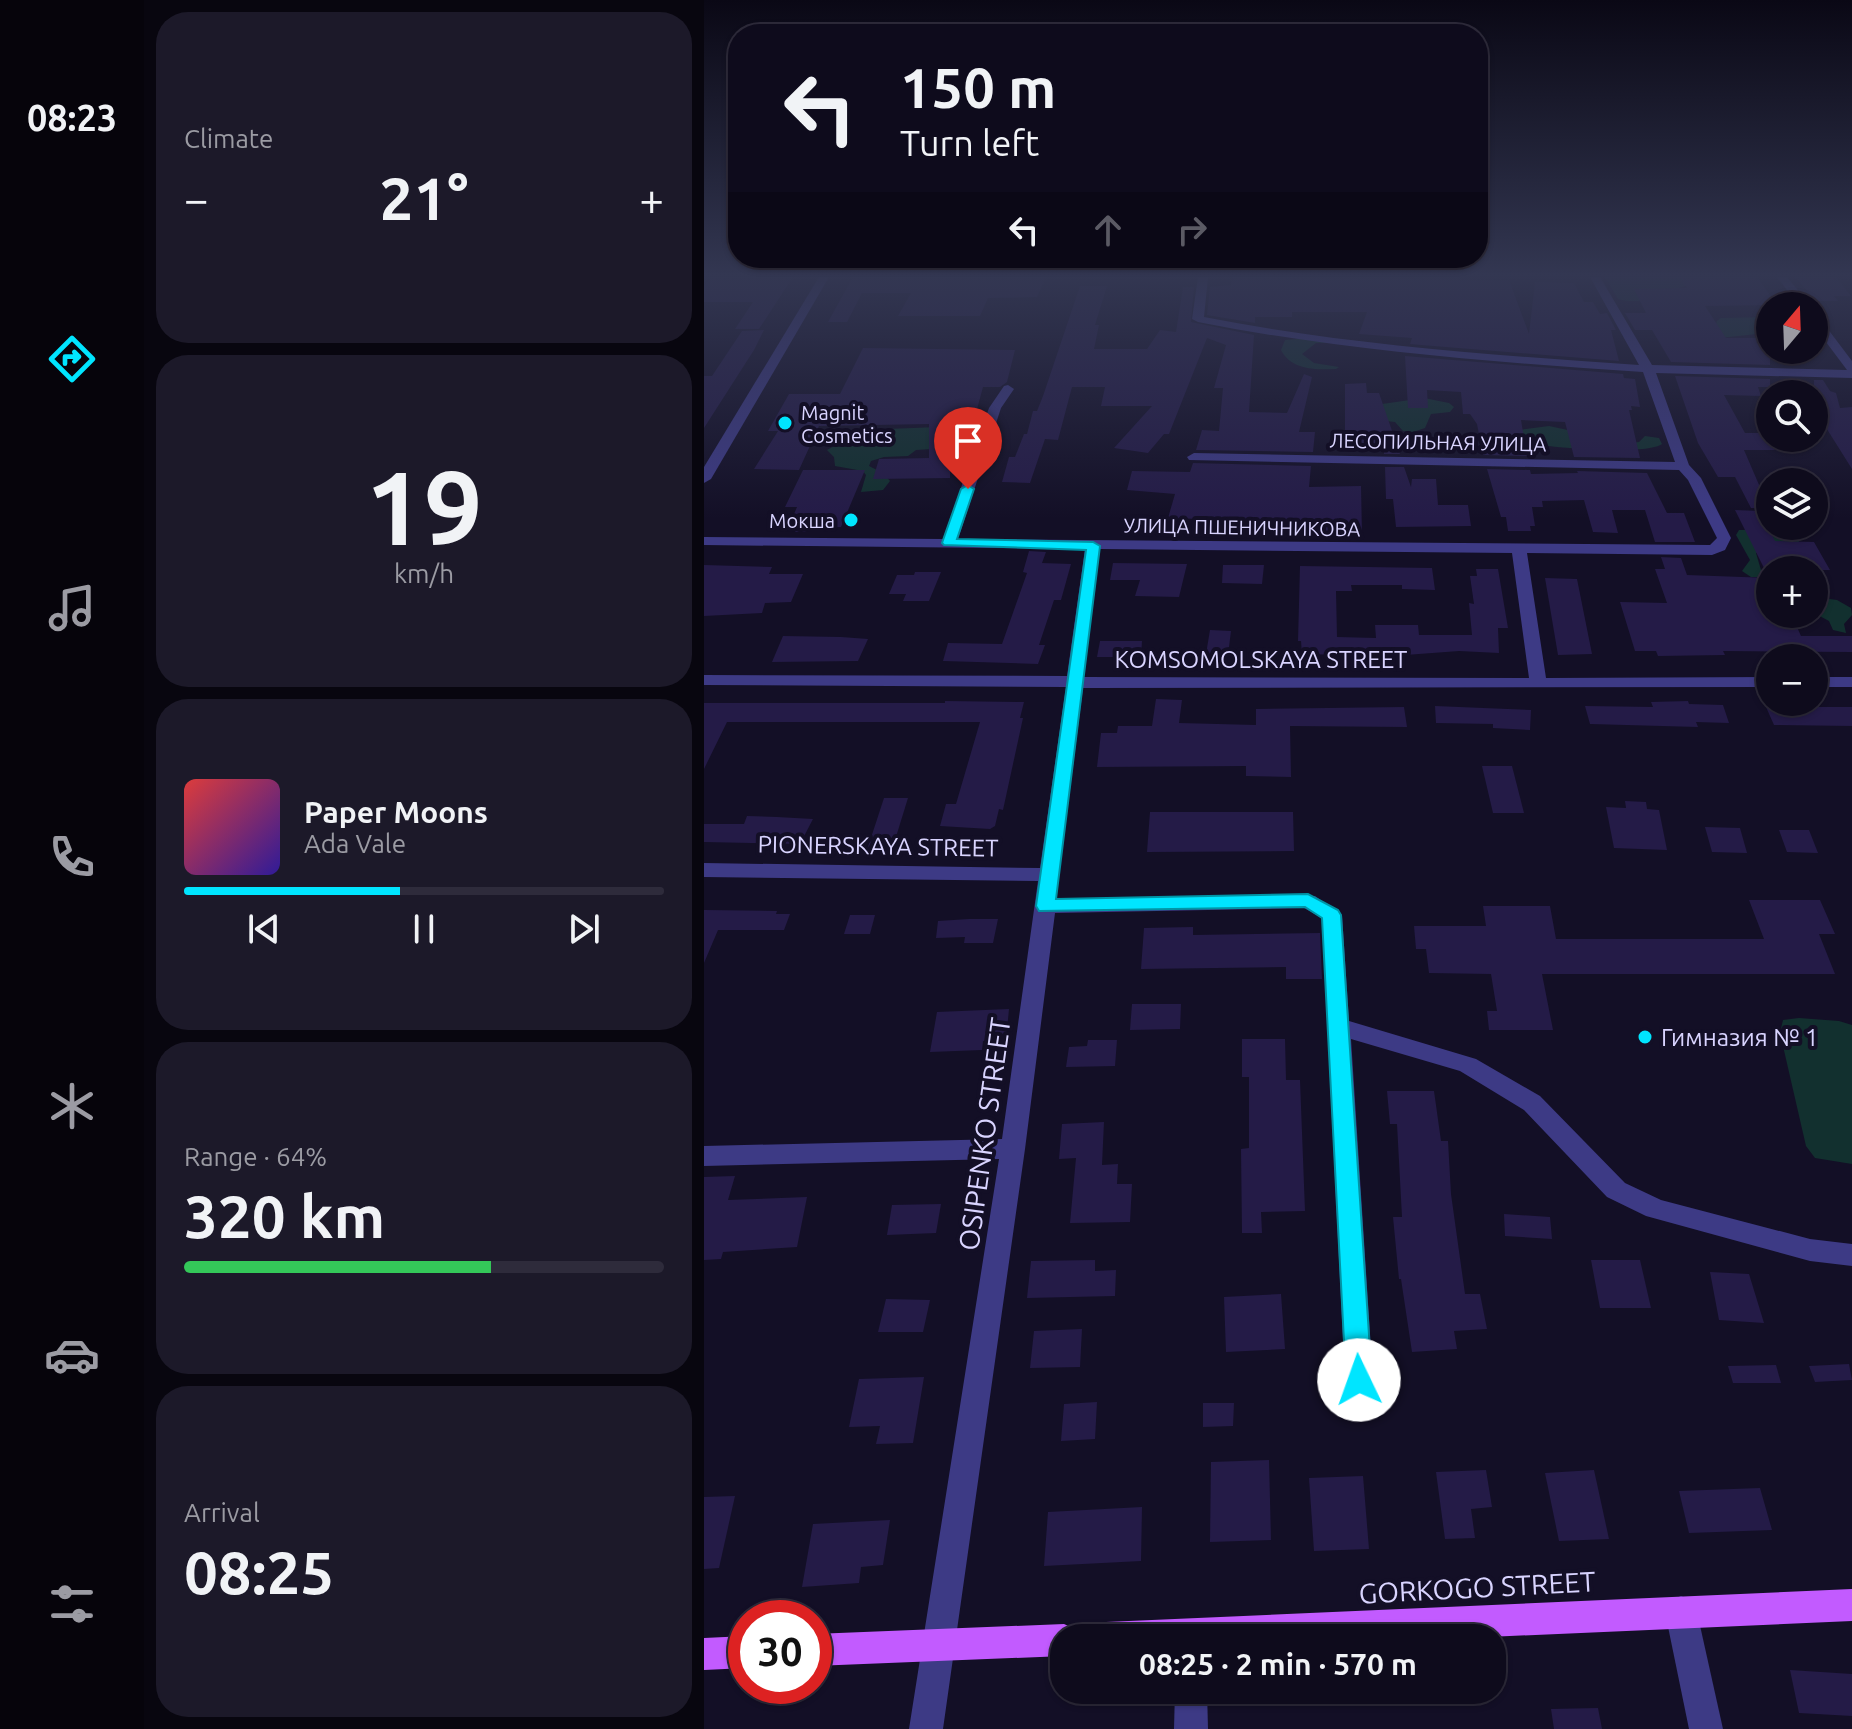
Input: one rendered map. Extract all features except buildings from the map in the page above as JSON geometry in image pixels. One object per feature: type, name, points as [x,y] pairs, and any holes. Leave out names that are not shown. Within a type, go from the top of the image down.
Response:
[{"type":"main road","name":"GORKOGO STREET","points":[[1436,1624],[1852,1605]]},
{"type":"main road","points":[[832,1649],[1050,1641]]},
{"type":"main road","points":[[704,1654],[728,1653]]},
{"type":"street","points":[[704,479],[776,358]]},
{"type":"street","points":[[1496,358],[1648,369],[1852,371]]},
{"type":"street","points":[[1641,358],[1683,466]]},
{"type":"street","points":[[949,543],[995,408],[1008,389]]},
{"type":"street","name":"ЛЕСОПИЛЬНАЯ УЛИЦА","points":[[1194,457],[1683,466]]},
{"type":"street","name":"УЛИЦА ПШЕНИЧНИКОВА","points":[[704,541],[1712,550],[1724,543],[1724,538],[1694,478],[1683,466]]},
{"type":"street","name":"OSIPENKO STREET","points":[[926,1729],[1013,1149],[1093,546]]},
{"type":"street","points":[[1519,550],[1538,682]]},
{"type":"street","name":"KOMSOMOLSKAYA STREET","points":[[704,680],[1756,682]]},
{"type":"street","points":[[1828,682],[1852,682]]},
{"type":"street","name":"PIONERSKAYA STREET","points":[[704,870],[1050,875]]},
{"type":"street","points":[[1046,906],[1308,901],[1332,915],[1359,1380]]},
{"type":"street","points":[[1340,1027],[1468,1065],[1532,1103],[1616,1190],[1655,1209],[1810,1250],[1852,1255]]},
{"type":"street","points":[[704,1156],[1013,1149]]},
{"type":"street","points":[[1681,1612],[1706,1729]]},
{"type":"street","points":[[1191,1704],[1191,1729]]},
{"type":"green space","points":[[1286,358],[1307,358],[1314,363],[1339,367],[1312,369]]},
{"type":"green space","points":[[1424,398],[1454,407],[1450,412],[1431,414],[1425,428],[1413,432],[1403,431],[1395,422],[1386,421],[1382,404]]},
{"type":"green space","points":[[963,426],[973,430],[963,447],[916,450],[908,456],[871,461],[869,466],[883,473],[890,481],[883,490],[861,492],[866,475],[863,471],[835,466],[834,457],[827,450],[863,430]]},
{"type":"green space","points":[[1549,426],[1629,443],[1639,442],[1645,436],[1659,438],[1662,444],[1652,448],[1617,450],[1553,447],[1524,443],[1519,430]]},
{"type":"green space","points":[[1756,529],[1756,540],[1802,540],[1798,547],[1756,553],[1756,577],[1751,577],[1742,571],[1750,560],[1736,535],[1739,530]]},
{"type":"green space","points":[[1828,599],[1851,608],[1852,615],[1844,624],[1846,633],[1833,630],[1829,621]]},
{"type":"green space","points":[[1799,1018],[1852,1025],[1852,1164],[1815,1158],[1806,1146],[1780,1033],[1783,1020]]},
{"type":"place","name":"Magnit Cosmetics","points":[[785,423]]},
{"type":"place","name":"Мокша","points":[[851,520]]},
{"type":"place","name":"Гимназия № 1","points":[[1645,1037]]},
{"type":"route","points":[[968,489],[949,543],[1093,546],[1046,906],[1308,901],[1332,915],[1359,1380]]}]
